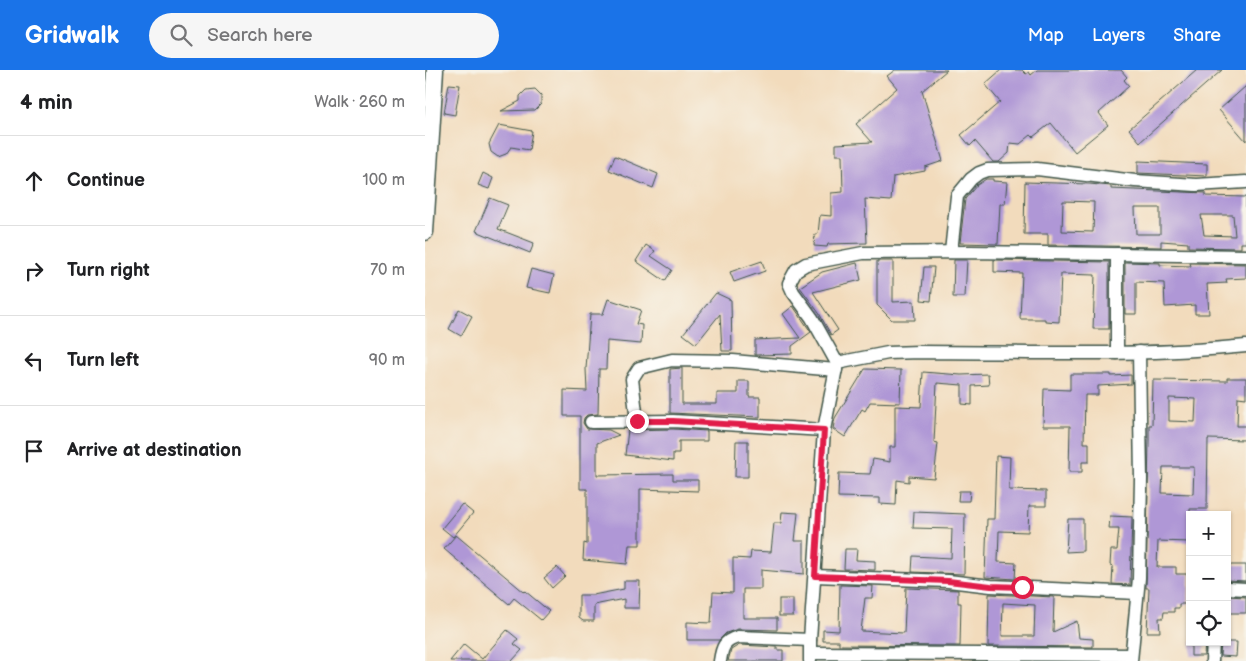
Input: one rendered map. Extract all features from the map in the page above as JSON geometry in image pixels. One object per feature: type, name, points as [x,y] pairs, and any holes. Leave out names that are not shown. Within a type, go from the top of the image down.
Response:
[{"type":"street","points":[[425,232],[435,70]]},
{"type":"street","points":[[951,252],[957,196],[979,172],[987,170],[1037,169],[1135,181],[1196,185],[1246,182]]},
{"type":"street","points":[[810,651],[824,430],[836,367],[812,318],[793,292],[789,283],[796,270],[806,264],[863,253],[951,252],[1246,256]]},
{"type":"street","points":[[1117,254],[1117,352]]},
{"type":"street","points":[[637,421],[632,379],[639,368],[672,360],[836,367],[888,353],[1139,352],[1203,350],[1246,346]]},
{"type":"street","points":[[720,661],[724,646],[729,639],[738,637],[810,651],[1131,658],[1137,593],[1141,479],[1139,352]]},
{"type":"street","points":[[591,422],[673,421],[824,430]]},
{"type":"street","points":[[815,576],[948,581],[991,586],[1137,593]]},
{"type":"street","points":[[1231,588],[1246,589]]},
{"type":"street","points":[[1212,661],[1213,646]]},
{"type":"building","points":[[895,70],[947,70],[922,91],[943,161],[925,167],[925,171],[893,177],[891,201],[865,199],[867,243],[828,244],[827,247],[814,246],[815,234],[818,234],[820,215],[831,216],[831,193],[843,192],[842,155],[836,155],[836,144],[872,142],[856,124],[897,88],[887,76]]},
{"type":"building","points":[[1001,70],[1022,70],[1026,74],[1029,72],[1031,75],[1037,70],[1121,70],[1127,77],[1124,80],[1129,86],[1099,113],[1108,125],[1075,152],[1051,123],[1020,144],[1010,143],[1009,153],[999,162],[993,162],[975,141],[970,146],[961,135],[1000,102],[985,84]]},
{"type":"building","points":[[1197,70],[1222,70],[1140,142],[1129,129]]},
{"type":"building","points":[[449,84],[460,85],[455,115],[444,113]]},
{"type":"building","points":[[1246,86],[1246,141],[1219,110]]},
{"type":"building","points":[[535,89],[541,95],[541,104],[535,110],[501,111],[520,101],[520,96],[526,90]]},
{"type":"building","points":[[499,125],[532,131],[529,150],[511,147],[506,154],[498,157],[491,152],[489,144]]},
{"type":"building","points":[[615,156],[658,174],[653,188],[609,170]]},
{"type":"building","points":[[1138,161],[1207,164],[1207,176],[1138,173]]},
{"type":"building","points":[[483,173],[493,178],[489,189],[478,185]]},
{"type":"building","points":[[986,179],[1007,182],[1005,204],[1000,204],[998,244],[960,243],[965,199],[977,185]]},
{"type":"building","points":[[1025,182],[1089,184],[1111,186],[1111,189],[1206,193],[1206,196],[1246,197],[1246,243],[1241,243],[1241,248],[1188,247],[1188,243],[1161,241],[1161,247],[1048,245],[1048,234],[1024,234]],"holes":[[[1063,201],[1094,202],[1093,232],[1062,231]],[[1135,208],[1160,208],[1160,234],[1136,234]],[[1201,215],[1233,215],[1235,236],[1204,235]]]},
{"type":"building","points":[[490,198],[508,205],[498,229],[534,243],[530,253],[476,231]]},
{"type":"building","points":[[646,245],[655,251],[651,256],[672,270],[665,281],[636,261]]},
{"type":"building","points":[[954,260],[967,260],[965,297],[953,297]]},
{"type":"building","points":[[994,260],[1109,262],[1109,329],[1093,329],[1095,275],[1061,274],[1059,322],[1045,321],[1045,319],[1020,319],[1022,273],[994,272]]},
{"type":"building","points":[[762,261],[765,271],[734,282],[730,272]]},
{"type":"building","points":[[877,261],[893,261],[893,302],[914,301],[915,320],[892,320],[877,305]]},
{"type":"building","points":[[1125,262],[1191,266],[1190,263],[1246,264],[1246,278],[1226,279],[1227,283],[1207,284],[1209,314],[1195,314],[1195,305],[1165,307],[1164,283],[1136,282],[1136,314],[1125,314]]},
{"type":"building","points":[[857,263],[861,280],[813,292],[838,330],[831,335],[819,313],[800,287],[822,272]]},
{"type":"building","points":[[924,267],[934,267],[931,301],[921,300]]},
{"type":"building","points":[[531,269],[554,275],[550,293],[526,288]]},
{"type":"building","points":[[716,293],[731,300],[732,351],[722,351],[720,314],[696,344],[683,334]]},
{"type":"building","points":[[608,299],[641,310],[636,324],[642,325],[641,344],[607,341],[606,369],[599,369],[598,414],[587,415],[583,423],[587,429],[609,430],[619,435],[597,443],[597,475],[673,474],[673,480],[698,480],[698,491],[640,489],[640,545],[629,545],[627,564],[583,560],[584,543],[587,544],[587,489],[580,489],[580,416],[564,416],[564,390],[587,391],[586,369],[590,314],[603,314]]},
{"type":"building","points":[[793,306],[811,332],[792,346],[792,354],[755,355],[755,340],[800,338],[783,314]]},
{"type":"building","points":[[459,309],[472,316],[461,336],[449,329]]},
{"type":"building","points":[[682,368],[682,404],[717,404],[717,393],[738,393],[738,381],[749,381],[749,397],[760,397],[760,417],[670,413],[670,369]]},
{"type":"building","points":[[865,369],[901,370],[900,403],[870,402],[865,411],[862,409],[845,437],[833,429],[835,418]]},
{"type":"building","points":[[923,372],[961,375],[988,374],[989,385],[972,386],[972,405],[962,404],[962,385],[937,383],[934,442],[938,443],[934,478],[909,476],[909,482],[897,480],[896,505],[880,504],[880,498],[838,497],[839,473],[870,474],[873,459],[890,462],[890,447],[895,447],[895,406],[921,407]]},
{"type":"building","points":[[1070,374],[1131,375],[1131,384],[1098,386],[1098,395],[1085,395],[1084,443],[1089,443],[1089,462],[1082,462],[1082,472],[1069,472],[1070,426],[1043,426],[1044,389],[1070,390]]},
{"type":"building","points":[[1227,378],[1246,378],[1246,398],[1238,397],[1237,426],[1246,426],[1246,440],[1208,439],[1207,509],[1190,509],[1190,511],[1186,511],[1186,542],[1158,541],[1157,567],[1176,567],[1176,574],[1186,574],[1186,604],[1179,604],[1179,608],[1174,608],[1174,612],[1164,612],[1163,618],[1159,618],[1160,632],[1147,632],[1149,588],[1146,588],[1149,425],[1152,425],[1153,380],[1227,381]],"holes":[[[1169,398],[1196,399],[1195,422],[1169,421]],[[1163,467],[1194,467],[1193,494],[1162,493]]]},
{"type":"building","points":[[673,429],[707,431],[707,441],[679,441],[679,453],[673,453],[673,461],[625,455],[628,430]]},
{"type":"building","points":[[736,441],[748,441],[748,477],[735,477]]},
{"type":"building","points":[[996,456],[1010,457],[1009,490],[1046,491],[1046,506],[1029,506],[1028,532],[999,531],[998,562],[1016,563],[1015,579],[985,577],[987,519],[994,519]]},
{"type":"building","points":[[959,491],[970,491],[969,501],[958,501]]},
{"type":"building","points":[[462,504],[473,513],[453,537],[442,528]]},
{"type":"building","points":[[782,512],[798,513],[795,541],[804,541],[804,574],[761,570],[761,589],[743,589],[743,618],[777,618],[777,630],[738,629],[726,633],[719,640],[687,640],[687,622],[711,623],[713,592],[733,593],[733,558],[750,559],[751,551],[771,552],[774,523],[781,523]]},
{"type":"building","points":[[914,512],[965,514],[964,574],[912,572],[913,556],[951,558],[952,529],[913,528]]},
{"type":"building","points":[[1110,516],[1132,517],[1130,585],[1112,584],[1113,566],[1110,565],[1111,550],[1117,550],[1119,529],[1109,529]]},
{"type":"building","points":[[1068,519],[1083,519],[1083,551],[1066,552]]},
{"type":"building","points":[[456,535],[549,611],[541,620],[514,598],[509,604],[444,549]]},
{"type":"building","points":[[845,549],[857,549],[856,560],[875,561],[875,570],[844,569]]},
{"type":"building","points":[[1231,565],[1246,565],[1246,581],[1231,580]]},
{"type":"building","points":[[557,567],[565,576],[552,588],[544,578]]},
{"type":"building","points":[[624,581],[640,581],[639,608],[624,608],[624,599],[594,605],[594,621],[583,621],[579,618],[579,595],[593,595],[624,589]]},
{"type":"building","points":[[840,585],[873,586],[872,598],[865,598],[861,631],[904,633],[906,588],[958,590],[958,603],[961,603],[960,646],[839,645],[839,641],[823,641],[823,630],[839,631]]},
{"type":"building","points":[[989,594],[1054,597],[1053,632],[1077,621],[1079,638],[1093,639],[1093,647],[988,646]],"holes":[[[1003,603],[1035,605],[1034,636],[1002,636]]]},
{"type":"building","points":[[1231,596],[1246,597],[1246,613],[1231,613]]},
{"type":"building","points":[[779,599],[793,599],[793,616],[779,616]]},
{"type":"building","points":[[507,630],[518,639],[514,644],[522,650],[512,661],[450,661],[464,644],[482,659]]},
{"type":"building","points":[[1231,642],[1237,642],[1236,657],[1220,656],[1221,646],[1231,646]]},
{"type":"building","points":[[739,645],[777,647],[777,650],[783,650],[783,661],[728,661],[731,650]]},
{"type":"building","points":[[1191,646],[1205,646],[1204,656],[1191,656]]},
{"type":"route","points":[[637,421],[673,421],[824,430],[815,576],[948,581],[991,586],[1022,587]]}]
